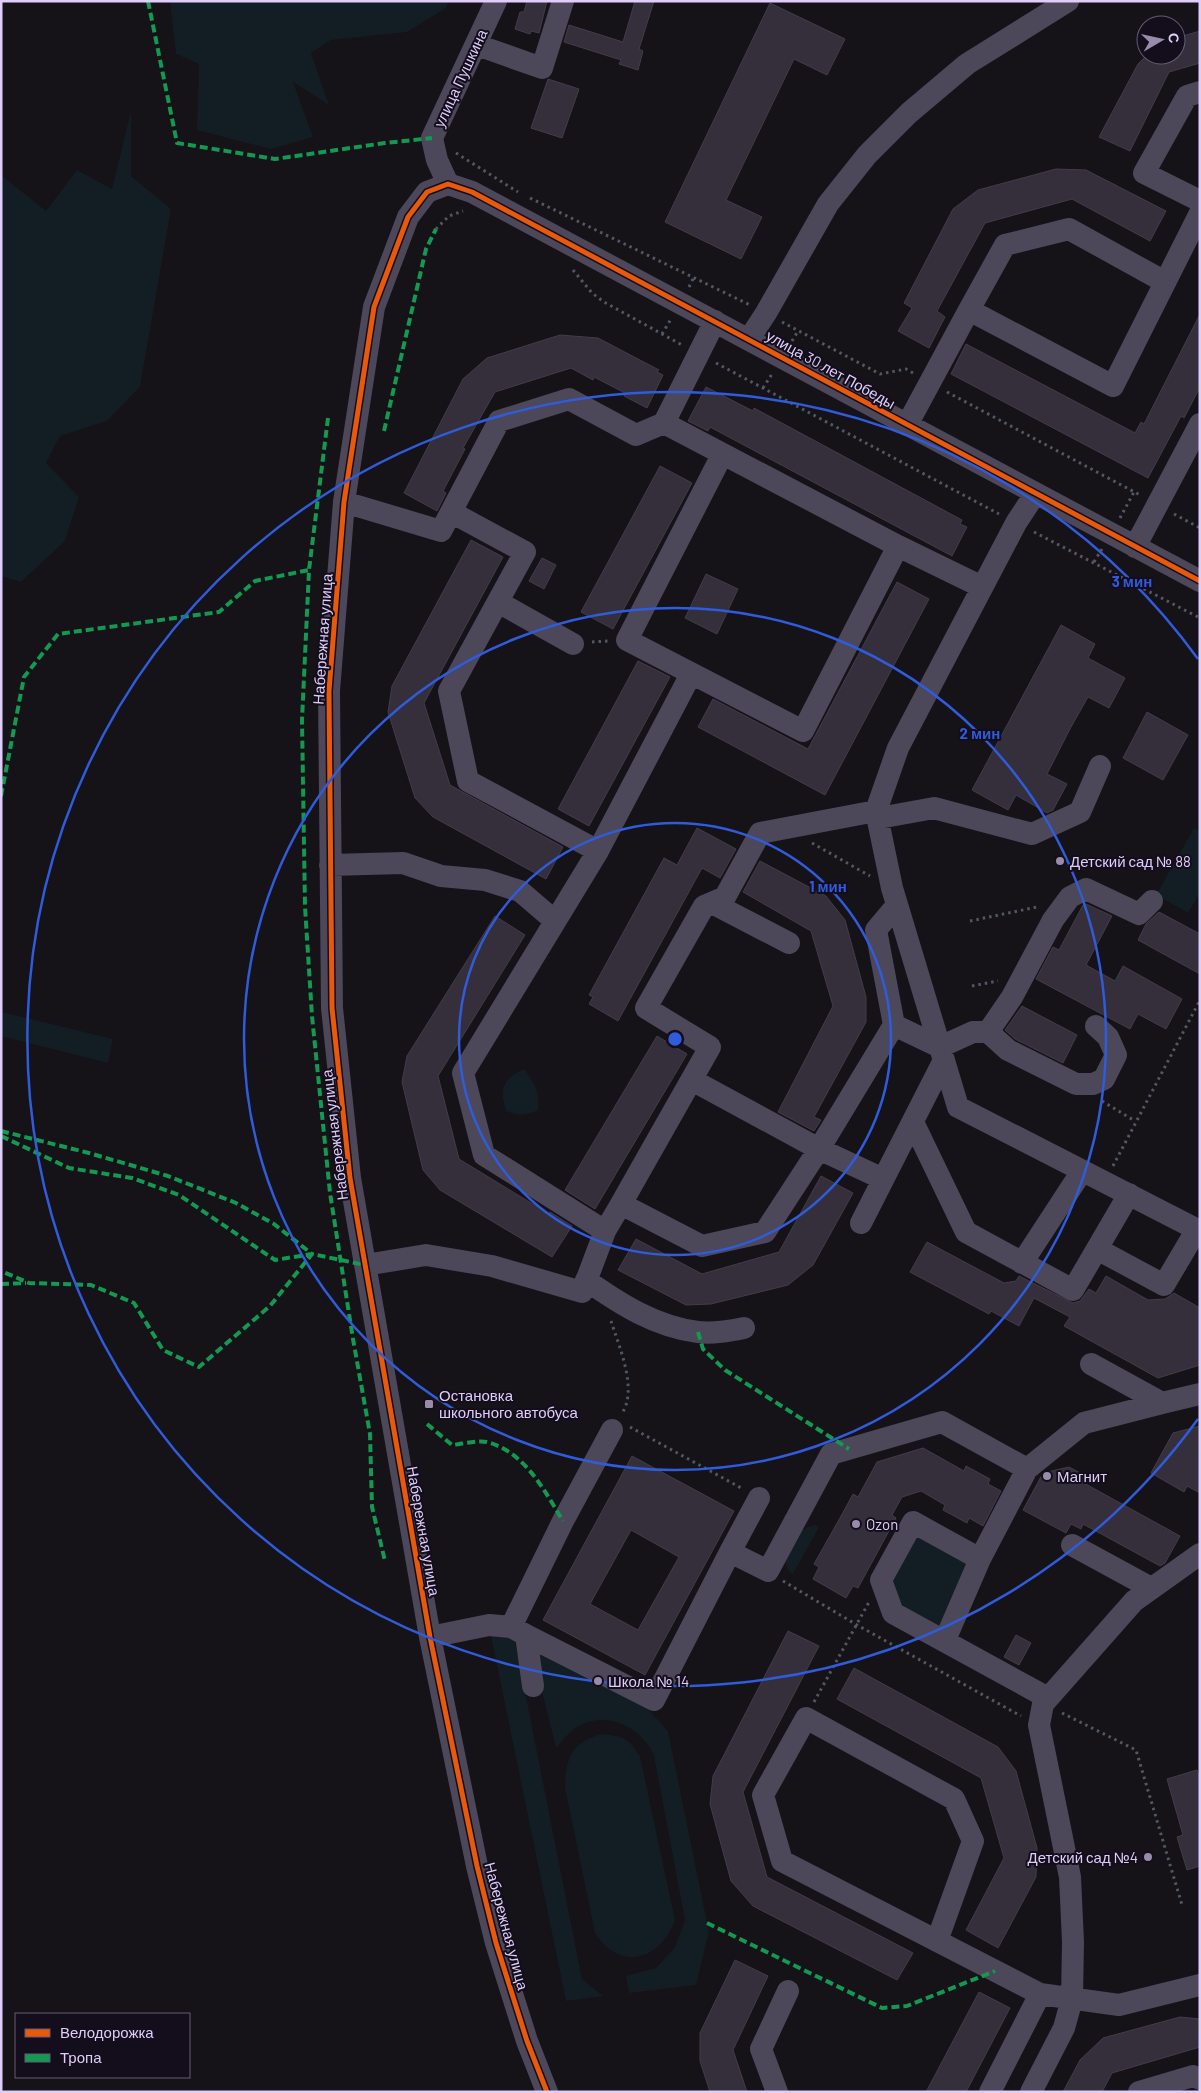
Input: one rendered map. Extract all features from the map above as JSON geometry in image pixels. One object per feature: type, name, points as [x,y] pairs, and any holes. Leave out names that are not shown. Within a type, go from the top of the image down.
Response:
[{"type":"street","name":"улица Пушкина","points":[[448,184],[437,160],[432,138],[496,1]]},
{"type":"street","points":[[477,45],[542,68],[563,1]]},
{"type":"street","points":[[749,339],[766,313],[828,204],[867,155],[909,112],[968,64],[1068,1]]},
{"type":"street","points":[[1200,92],[1187,96],[1144,172],[1200,201]]},
{"type":"street","name":"улица 30 лет Победы","points":[[448,184],[472,192],[716,321],[1134,547],[1200,580]]},
{"type":"street","name":"Набережная улица","points":[[448,184],[427,192],[408,217],[374,308],[344,502],[329,690],[332,1008],[350,1178],[430,1637],[473,1847],[496,1943],[527,2041],[547,2092]]},
{"type":"street","points":[[969,310],[1113,386],[1200,213]]},
{"type":"street","points":[[907,425],[1005,245],[1069,229],[1165,282]]},
{"type":"street","points":[[344,502],[441,531],[499,420],[569,399],[636,435],[664,423],[716,321]]},
{"type":"street","points":[[664,423],[898,546],[982,587]]},
{"type":"street","points":[[1134,547],[1200,424]]},
{"type":"street","points":[[722,454],[627,640],[691,674],[803,731],[898,546]]},
{"type":"street","points":[[1035,494],[1016,523],[898,748],[878,814],[895,897],[958,1107],[1198,1230],[1164,1285],[1097,1250]]},
{"type":"street","points":[[451,512],[525,552],[449,691],[468,781],[598,852]]},
{"type":"street","points":[[498,602],[573,644]]},
{"type":"street","points":[[605,1231],[484,1154],[463,1073],[598,852],[691,674]]},
{"type":"street","points":[[594,1286],[605,1231],[710,1047],[646,1008],[704,906],[725,897],[760,833],[783,827],[934,808],[1032,834],[1080,812],[1100,766]]},
{"type":"street","points":[[330,865],[403,863],[441,876],[485,880],[520,891],[555,921]]},
{"type":"street","points":[[988,1032],[1012,998],[1053,920],[1070,897],[1086,889],[1139,914],[1152,900]]},
{"type":"street","points":[[621,1204],[702,1246],[765,1232],[819,1149],[894,1025],[876,930],[895,897]]},
{"type":"street","points":[[712,903],[789,943]]},
{"type":"street","points":[[894,1025],[942,1053]]},
{"type":"street","points":[[861,1223],[913,1122],[942,1053],[973,1032],[988,1032],[1008,1050],[1076,1084],[1092,1084],[1104,1079],[1116,1056],[1108,1037],[1096,1026]]},
{"type":"street","points":[[692,1080],[819,1149],[883,1179]]},
{"type":"street","points":[[913,1122],[966,1232],[1074,1290],[1128,1194]]},
{"type":"street","points":[[1022,1263],[1082,1170]]},
{"type":"street","points":[[366,1265],[426,1255],[492,1266],[582,1292],[594,1286]]},
{"type":"street","points":[[594,1286],[650,1320],[698,1332],[727,1331],[744,1328]]},
{"type":"street","points":[[1091,1364],[1162,1403]]},
{"type":"street","points":[[945,1640],[980,1559],[1027,1469],[1084,1423],[1200,1394]]},
{"type":"street","points":[[730,1552],[768,1571],[831,1454],[942,1422],[1027,1469]]},
{"type":"street","points":[[533,1686],[518,1631],[563,1521],[615,1425]]},
{"type":"street","points":[[430,1637],[489,1626],[518,1631],[654,1700],[759,1498]]},
{"type":"street","points":[[980,1559],[913,1522],[881,1580],[893,1613],[945,1640],[1044,1709],[1070,1877],[1073,1942],[1072,1999],[1064,2028],[1030,2092]]},
{"type":"street","points":[[1072,1545],[1151,1588]]},
{"type":"street","points":[[1044,1709],[1134,1601],[1200,1554]]},
{"type":"street","points":[[937,1941],[974,1841],[954,1799],[806,1718],[763,1795],[782,1860],[937,1941],[1040,1994],[1119,2005],[1200,1985]]},
{"type":"street","points":[[777,2092],[761,2049],[788,1991]]},
{"type":"street","points":[[990,2092],[1040,1994]]},
{"type":"street","points":[[1140,2092],[1193,2076],[1200,2079]]},
{"type":"path","points":[[432,138],[523,195],[766,313],[880,374],[906,369],[1200,528]]},
{"type":"path","points":[[436,229],[449,216],[461,210],[469,212]]},
{"type":"path","points":[[570,266],[592,294],[604,302],[1016,523],[1200,618]]},
{"type":"path","points":[[573,644],[627,640]]},
{"type":"path","points":[[783,827],[895,897]]},
{"type":"path","points":[[970,921],[1067,901]]},
{"type":"path","points":[[1104,1182],[1200,1000]]},
{"type":"path","points":[[1076,1084],[1135,1121]]},
{"type":"path","points":[[594,1286],[629,1383],[627,1406],[615,1425],[759,1498]]},
{"type":"path","points":[[768,1571],[856,1625],[1136,1750],[1182,1905]]},
{"type":"path","points":[[806,1718],[864,1611]]},
{"type":"shaded area","points":[[170,1],[449,1],[446,8],[407,32],[331,40],[311,53],[329,105],[293,82],[313,137],[271,149],[197,130],[199,64],[176,54]]},
{"type":"shaded area","points":[[131,111],[131,176],[171,209],[140,387],[107,421],[60,436],[46,463],[79,497],[65,541],[21,582],[1,576],[1,175],[46,211],[77,170],[112,189]]},
{"type":"shaded area","points":[[1194,828],[1200,831],[1200,893],[1188,913],[1156,895]]},
{"type":"shaded area","points":[[2,1012],[113,1039],[108,1063],[1,1036]]},
{"type":"shaded area","points":[[524,1069],[536,1088],[539,1104],[538,1110],[522,1115],[514,1114],[506,1111],[503,1096],[504,1085],[511,1076]]},
{"type":"shaded area","points":[[913,1522],[980,1559],[945,1640],[893,1613],[881,1580]]},
{"type":"shaded area","points":[[815,1525],[819,1527],[793,1574],[788,1570],[785,1562],[793,1544],[803,1530]]},
{"type":"shaded area","points":[[490,1631],[514,1636],[582,1979],[603,1996],[566,2001]]},
{"type":"shaded area","points":[[531,1647],[647,1708],[668,1731],[709,1932],[696,1985],[629,1993],[626,1976],[656,1968],[675,1947],[685,1920],[654,1756],[642,1737],[633,1730],[623,1724],[601,1720],[579,1726],[556,1748]]},
{"type":"shaded area","points":[[602,1734],[625,1739],[640,1756],[675,1920],[660,1945],[650,1952],[639,1956],[627,1957],[616,1953],[605,1945],[595,1933],[565,1788],[567,1768],[572,1753],[583,1742]]},
{"type":"building","points":[[527,1],[547,1],[539,33],[531,31],[530,34],[515,29],[520,12],[524,12]]},
{"type":"building","points":[[635,1],[654,1],[639,49],[643,51],[638,70],[619,64],[621,60],[564,42],[569,25],[623,42]]},
{"type":"building","points":[[770,3],[845,39],[827,75],[794,59],[726,200],[762,217],[741,259],[665,222]]},
{"type":"building","points":[[1200,31],[1200,63],[1169,72],[1130,151],[1099,137],[1137,65],[1186,65],[1186,35]]},
{"type":"building","points":[[548,79],[579,89],[562,138],[531,128]]},
{"type":"building","points":[[1056,169],[1086,170],[1166,211],[1150,241],[1072,199],[985,223],[937,311],[945,317],[929,348],[898,331],[912,308],[904,303],[953,209],[978,190]]},
{"type":"building","points":[[1200,314],[1200,387],[1184,418],[1181,416],[1148,478],[951,374],[966,344],[1135,433],[1141,422],[1144,424]]},
{"type":"building","points":[[560,335],[598,338],[659,370],[657,372],[663,375],[647,408],[624,396],[625,393],[594,377],[593,380],[571,368],[495,392],[463,448],[465,449],[443,491],[446,493],[437,511],[404,493],[463,379],[487,358]]},
{"type":"building","points":[[706,387],[753,411],[754,408],[962,520],[960,524],[967,527],[952,556],[710,427],[708,431],[688,421]]},
{"type":"building","points":[[660,466],[692,483],[613,629],[581,612]]},
{"type":"building","points":[[471,540],[503,557],[424,703],[450,785],[563,847],[546,879],[433,817],[415,798],[388,712],[392,686]]},
{"type":"building","points":[[542,558],[556,565],[544,589],[529,581]]},
{"type":"building","points":[[706,574],[738,589],[717,634],[685,618]]},
{"type":"building","points":[[897,582],[929,599],[825,795],[698,727],[713,699],[808,749]]},
{"type":"building","points":[[1061,625],[1095,644],[1088,658],[1125,678],[1109,708],[1088,697],[1071,727],[1047,774],[1067,784],[1053,810],[1047,813],[1016,795],[1008,810],[972,790]]},
{"type":"building","points":[[638,661],[670,677],[589,826],[558,809]]},
{"type":"building","points":[[1147,712],[1188,735],[1163,780],[1123,758]]},
{"type":"building","points":[[697,828],[736,849],[720,878],[702,868],[618,1021],[589,1004],[593,997],[589,995],[664,858],[677,865]]},
{"type":"building","points":[[760,861],[826,896],[845,920],[866,997],[866,1022],[814,1117],[821,1120],[814,1131],[778,1112],[833,1006],[811,931],[743,892]]},
{"type":"building","points":[[1086,904],[1112,916],[1086,965],[1115,981],[1123,966],[1182,999],[1166,1029],[1138,1014],[1130,1029],[1036,979],[1053,947],[1059,950],[1083,905]]},
{"type":"building","points":[[1159,912],[1200,934],[1200,974],[1138,940],[1146,924]]},
{"type":"building","points":[[495,916],[525,935],[438,1076],[459,1159],[572,1226],[552,1257],[440,1190],[423,1170],[402,1082],[407,1056]]},
{"type":"building","points":[[1022,1006],[1077,1035],[1063,1063],[1015,1039],[1005,1030]]},
{"type":"building","points":[[657,1036],[687,1054],[595,1209],[565,1190]]},
{"type":"building","points":[[821,1176],[853,1193],[813,1265],[788,1285],[711,1304],[686,1305],[618,1270],[636,1239],[702,1274],[779,1252]]},
{"type":"building","points":[[927,1242],[1004,1283],[1016,1281],[1019,1276],[1073,1303],[1080,1301],[1089,1289],[1096,1293],[1106,1276],[1148,1300],[1165,1299],[1174,1293],[1200,1308],[1200,1365],[1158,1378],[1064,1326],[1070,1317],[1034,1298],[1019,1326],[991,1311],[989,1314],[910,1272]]},
{"type":"building","points":[[1200,1426],[1200,1493],[1187,1486],[1184,1492],[1151,1473],[1173,1433]]},
{"type":"building","points":[[923,1448],[964,1471],[966,1466],[990,1479],[988,1484],[1001,1491],[983,1526],[969,1518],[967,1523],[943,1510],[945,1505],[921,1491],[902,1497],[892,1515],[896,1518],[858,1588],[853,1586],[846,1598],[813,1579],[819,1567],[814,1564],[853,1494],[858,1497],[877,1462]]},
{"type":"building","points":[[632,1456],[734,1511],[645,1675],[543,1620]],"holes":[[[631,1530],[679,1557],[638,1630],[590,1604]]]},
{"type":"building","points":[[1069,1467],[1086,1476],[1082,1482],[1180,1536],[1165,1563],[1160,1566],[1083,1524],[1081,1529],[1071,1524],[1066,1533],[1023,1510],[1043,1473]]},
{"type":"building","points":[[788,1631],[819,1646],[743,1792],[767,1877],[913,1953],[897,1980],[753,1906],[731,1881],[710,1804],[713,1776]]},
{"type":"building","points":[[1016,1635],[1031,1643],[1019,1665],[1004,1657]]},
{"type":"building","points":[[854,1668],[998,1747],[1016,1771],[1037,1848],[1036,1877],[998,1948],[966,1930],[1004,1858],[981,1778],[837,1699]]},
{"type":"building","points":[[1197,1770],[1200,1781],[1200,1866],[1187,1870],[1177,1837],[1183,1835],[1167,1779]]},
{"type":"building","points":[[735,1960],[768,1976],[733,2050],[747,2092],[710,2092],[700,2061],[700,2033]]},
{"type":"building","points":[[979,1992],[1010,2008],[966,2092],[926,2092]]},
{"type":"building","points":[[1180,2017],[1200,2019],[1200,2047],[1112,2073],[1102,2092],[1063,2092],[1080,2060],[1103,2038]]},
{"type":"marked path","points":[[148,1],[177,143],[275,159],[432,138]]},
{"type":"marked path","points":[[384,431],[426,249],[436,229]]},
{"type":"marked path","points":[[328,418],[309,570],[302,720],[305,907],[312,1016],[330,1193],[370,1434],[372,1507],[385,1561]]},
{"type":"marked path","points":[[1,796],[24,677],[58,634],[219,612],[255,581],[309,570]]},
{"type":"marked path","points":[[1,1131],[89,1153],[168,1176],[236,1203],[274,1224],[312,1254],[270,1306],[199,1367],[163,1350],[134,1303],[91,1285],[29,1283],[1,1271]]},
{"type":"marked path","points":[[1,1136],[69,1168],[132,1178],[179,1195],[275,1260],[312,1254],[365,1265]]},
{"type":"marked path","points":[[1,1284],[26,1283]]},
{"type":"marked path","points":[[698,1332],[703,1349],[725,1370],[849,1449]]},
{"type":"marked path","points":[[427,1424],[452,1445],[487,1442],[512,1454],[523,1463],[541,1485],[563,1521]]},
{"type":"marked path","points":[[707,1923],[882,2008],[907,2006],[995,1971]]},
{"type":"cycle path","points":[[547,2092],[527,2041],[496,1943],[477,1866],[430,1637],[350,1178],[332,1008],[329,691],[344,502],[374,307],[408,217],[427,192],[448,184],[472,192],[1200,581]]},
{"type":"place","name":"Детский сад № 88","points":[[1060,861]]},
{"type":"place","name":"Остановка школьного автобуса","points":[[429,1404]]},
{"type":"place","name":"Магнит","points":[[1047,1476]]},
{"type":"place","name":"Ozon","points":[[856,1524]]},
{"type":"place","name":"Школа № 14","points":[[598,1681]]},
{"type":"place","name":"Детский сад №4","points":[[1148,1857]]}]
